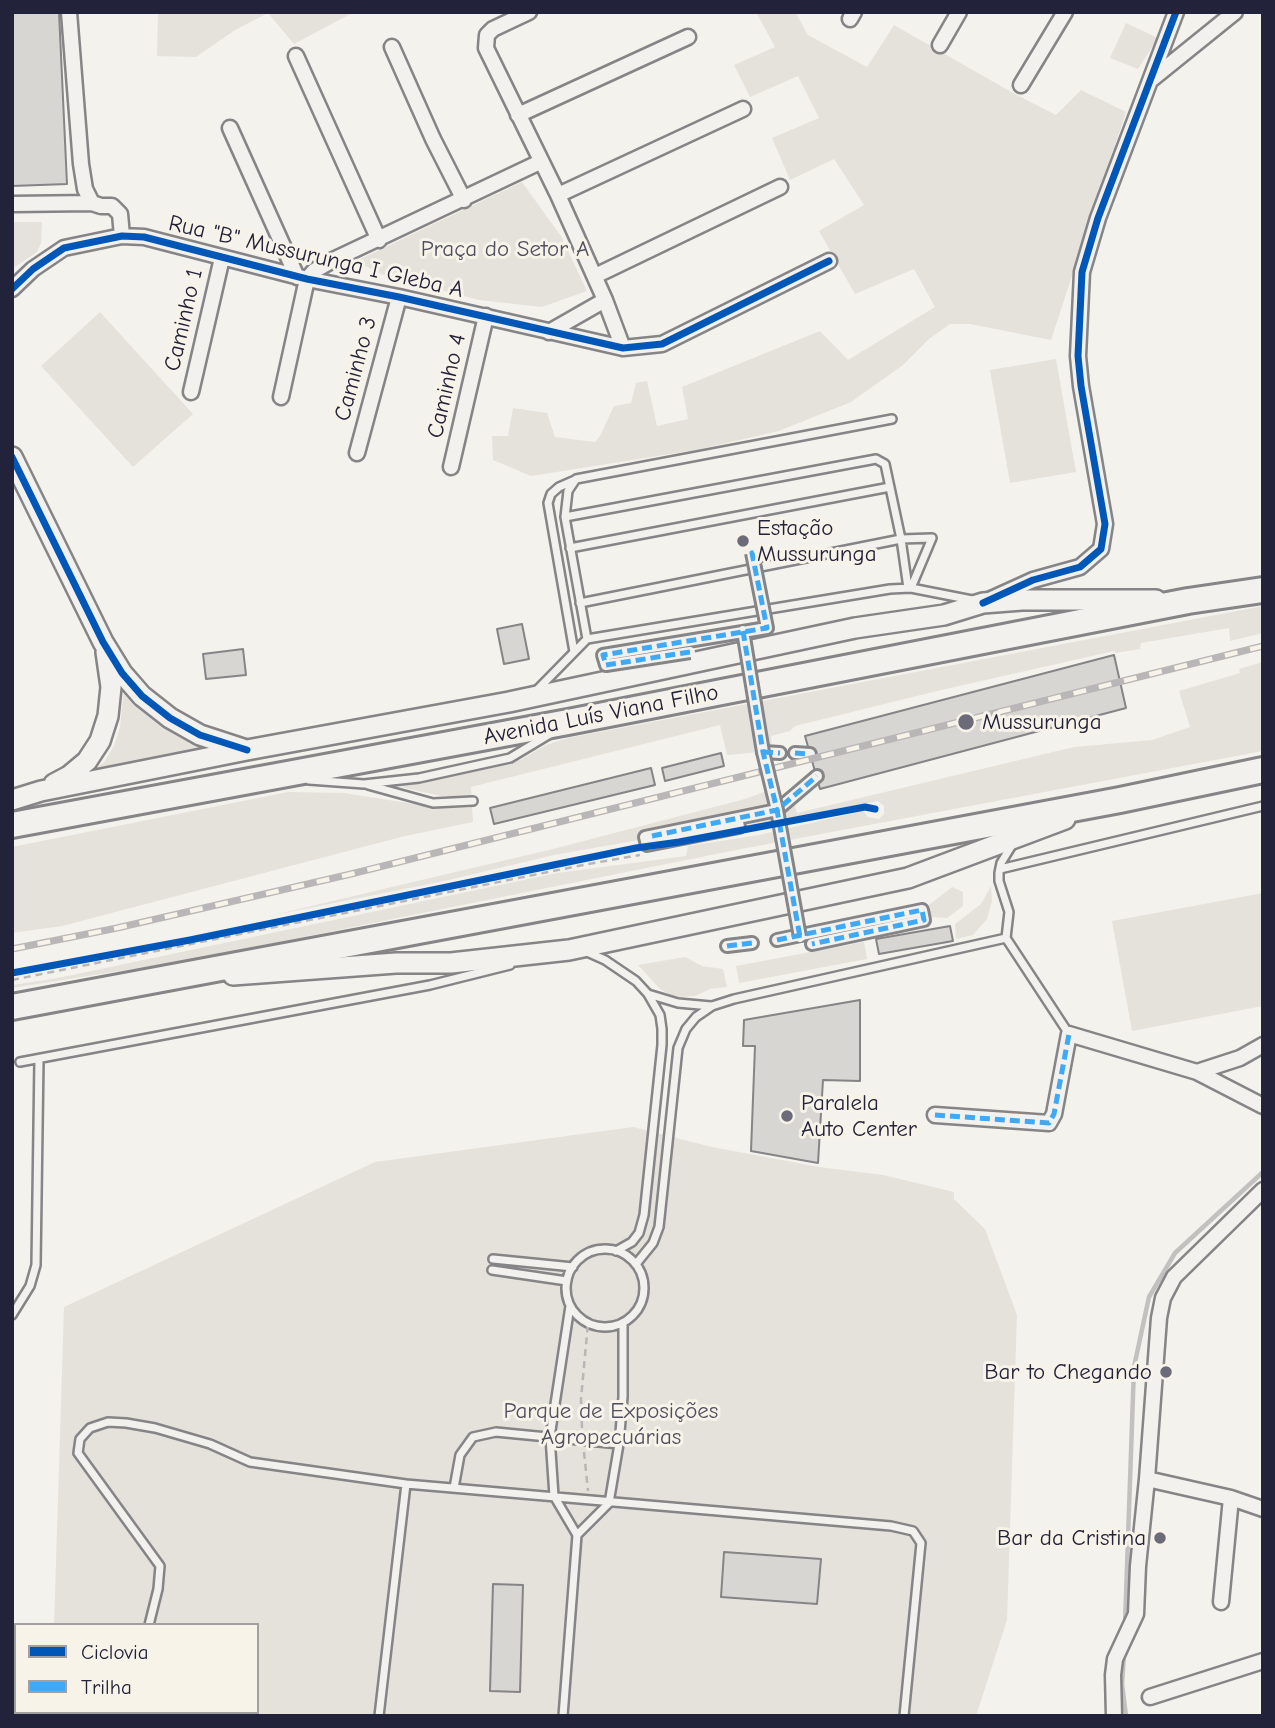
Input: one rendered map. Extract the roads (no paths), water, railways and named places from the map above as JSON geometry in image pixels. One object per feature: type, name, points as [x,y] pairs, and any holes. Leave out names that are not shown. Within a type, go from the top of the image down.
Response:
[{"type":"highway","name":"Avenida Luís Viana Filho","points":[[12,825],[568,722],[1188,601],[1263,590]]},
{"type":"highway","points":[[12,1007],[1120,800],[1263,770]]},
{"type":"main road","points":[[12,457],[17,481],[105,647],[122,673],[142,696],[170,718],[200,735],[247,750]]},
{"type":"main road","name":"Avenida Luís Viana Filho","points":[[12,800],[41,791],[247,750],[509,702],[855,628],[944,615],[983,603],[1083,599],[1188,601]]},
{"type":"main road","points":[[41,791],[78,769],[87,761],[100,741],[108,716],[111,687],[105,647]]},
{"type":"main road","points":[[148,982],[396,963],[451,962],[574,950],[908,878],[1120,800]]},
{"type":"street","points":[[69,12],[82,172],[85,189],[92,203]]},
{"type":"street","points":[[529,12],[493,29],[486,35],[486,48],[595,276],[623,348]]},
{"type":"street","points":[[940,45],[959,12]]},
{"type":"street","points":[[1021,85],[1065,12]]},
{"type":"street","points":[[983,603],[1010,589],[1080,567],[1101,549],[1105,524],[1078,356],[1082,272],[1098,218],[1176,12]]},
{"type":"street","points":[[1151,79],[1236,12]]},
{"type":"street","points":[[518,115],[688,37]]},
{"type":"street","points":[[393,47],[433,139],[464,200]]},
{"type":"street","points":[[296,56],[379,240]]},
{"type":"street","points":[[558,195],[743,109]]},
{"type":"street","points":[[230,128],[302,278],[281,397]]},
{"type":"street","points":[[302,278],[323,265],[540,162]]},
{"type":"street","points":[[595,276],[780,187]]},
{"type":"street","points":[[12,204],[92,203],[112,206],[120,214],[121,236]]},
{"type":"street","name":"Rua \"B\" Mussurunga I Gleba A","points":[[12,289],[33,269],[64,248],[121,236],[144,237],[302,278],[399,297],[623,348],[662,344],[829,261]]},
{"type":"street","name":"Caminho 1","points":[[191,392],[222,258]]},
{"type":"street","name":"Caminho 3","points":[[357,453],[399,297]]},
{"type":"street","points":[[549,332],[605,300]]},
{"type":"street","name":"Caminho 4","points":[[451,467],[486,316]]},
{"type":"street","points":[[613,659],[689,648],[690,652],[606,665],[603,655],[767,628],[752,553],[758,552]]},
{"type":"street","points":[[743,631],[763,752],[777,810],[800,937]]},
{"type":"street","points":[[763,752],[780,752]]},
{"type":"street","points":[[795,753],[810,754]]},
{"type":"street","points":[[678,835],[738,822],[739,827],[647,845],[645,837],[777,810],[817,776]]},
{"type":"street","points":[[777,940],[922,910],[924,920],[812,944]]},
{"type":"street","points":[[727,946],[752,943]]},
{"type":"street","points":[[935,1115],[1049,1124],[1054,1114],[1069,1034],[1196,1072],[1263,1106]]},
{"type":"street","points":[[1196,1072],[1240,1058],[1263,1045]]},
{"type":"street","points":[[1114,1716],[1115,1659],[1136,1614],[1159,1318],[1163,1298],[1174,1277],[1263,1190]]},
{"type":"street","points":[[1147,1479],[1231,1498],[1263,1509]]},
{"type":"street","points":[[1221,1602],[1231,1498]]},
{"type":"street","points":[[1150,1697],[1263,1661]]},
{"type":"lane","points":[[574,652],[548,503],[551,494],[559,486],[576,479],[892,419]]},
{"type":"lane","points":[[565,516],[876,459],[885,464],[909,588]]},
{"type":"lane","points":[[576,479],[568,491],[565,516],[586,639]]},
{"type":"lane","points":[[570,548],[890,487]]},
{"type":"lane","points":[[580,603],[901,539],[932,538],[909,588]]},
{"type":"lane","points":[[509,702],[535,692],[586,639],[890,589],[909,588],[983,603]]},
{"type":"lane","points":[[272,776],[364,784],[419,778],[510,758],[568,722]]},
{"type":"lane","points":[[393,780],[389,783],[393,794]]},
{"type":"lane","points":[[364,784],[433,803],[473,802]]},
{"type":"lane","points":[[1000,869],[1263,806]]},
{"type":"lane","points":[[1025,833],[1005,854],[1000,869],[999,881],[1009,912],[1006,938],[1069,1034]]},
{"type":"lane","points":[[636,1264],[653,1242],[659,1227],[678,1048],[686,1029],[696,1017],[712,1006],[758,993],[1006,938]]},
{"type":"lane","points":[[20,1062],[430,985],[574,950],[621,970],[636,981],[660,1014],[662,1045],[644,1215],[639,1233],[632,1242],[616,1251]]},
{"type":"lane","points":[[648,994],[678,1003],[712,1006]]},
{"type":"lane","points":[[12,1315],[30,1286],[36,1265],[39,1059]]},
{"type":"lane","points":[[604,1249],[627,1256],[636,1264],[644,1284],[644,1296],[632,1317],[611,1327],[599,1327],[578,1316],[570,1306],[566,1294],[567,1281],[573,1266],[581,1258],[604,1249]]},
{"type":"lane","points":[[493,1259],[573,1266]]},
{"type":"lane","points":[[492,1270],[567,1281]]},
{"type":"lane","points":[[563,1716],[577,1535],[554,1496],[551,1437],[570,1306]]},
{"type":"lane","points":[[577,1535],[609,1503],[619,1444],[622,1323]]},
{"type":"lane","points":[[150,1623],[158,1589],[160,1566],[78,1453],[80,1439],[90,1428],[108,1422],[136,1424],[210,1444],[250,1462],[406,1484],[891,1526],[913,1531],[921,1543],[904,1716]]},
{"type":"lane","points":[[454,1488],[460,1455],[473,1437],[496,1432],[619,1444]]},
{"type":"lane","points":[[379,1716],[406,1484]]},
{"type":"waterway","points":[[1125,1624],[1134,1367],[1149,1297],[1175,1253],[1263,1172]]},
{"type":"waterway","points":[[1124,1654],[1122,1684],[1126,1716]]},
{"type":"railway","points":[[12,949],[117,928],[351,874],[1263,646]]},
{"type":"place","name":"Estação Mussurunga","points":[[743,541]]},
{"type":"place","name":"Mussurunga","points":[[966,722]]},
{"type":"place","name":"Paralela Auto Center","points":[[787,1116]]},
{"type":"place","name":"Bar to Chegando","points":[[1166,1372]]},
{"type":"place","name":"Bar da Cristina","points":[[1160,1538]]},
{"type":"park label","name":"Praça do Setor A","points":[[505,249]]},
{"type":"park label","name":"Parque de Exposições Agropecuárias","points":[[611,1424]]}]
